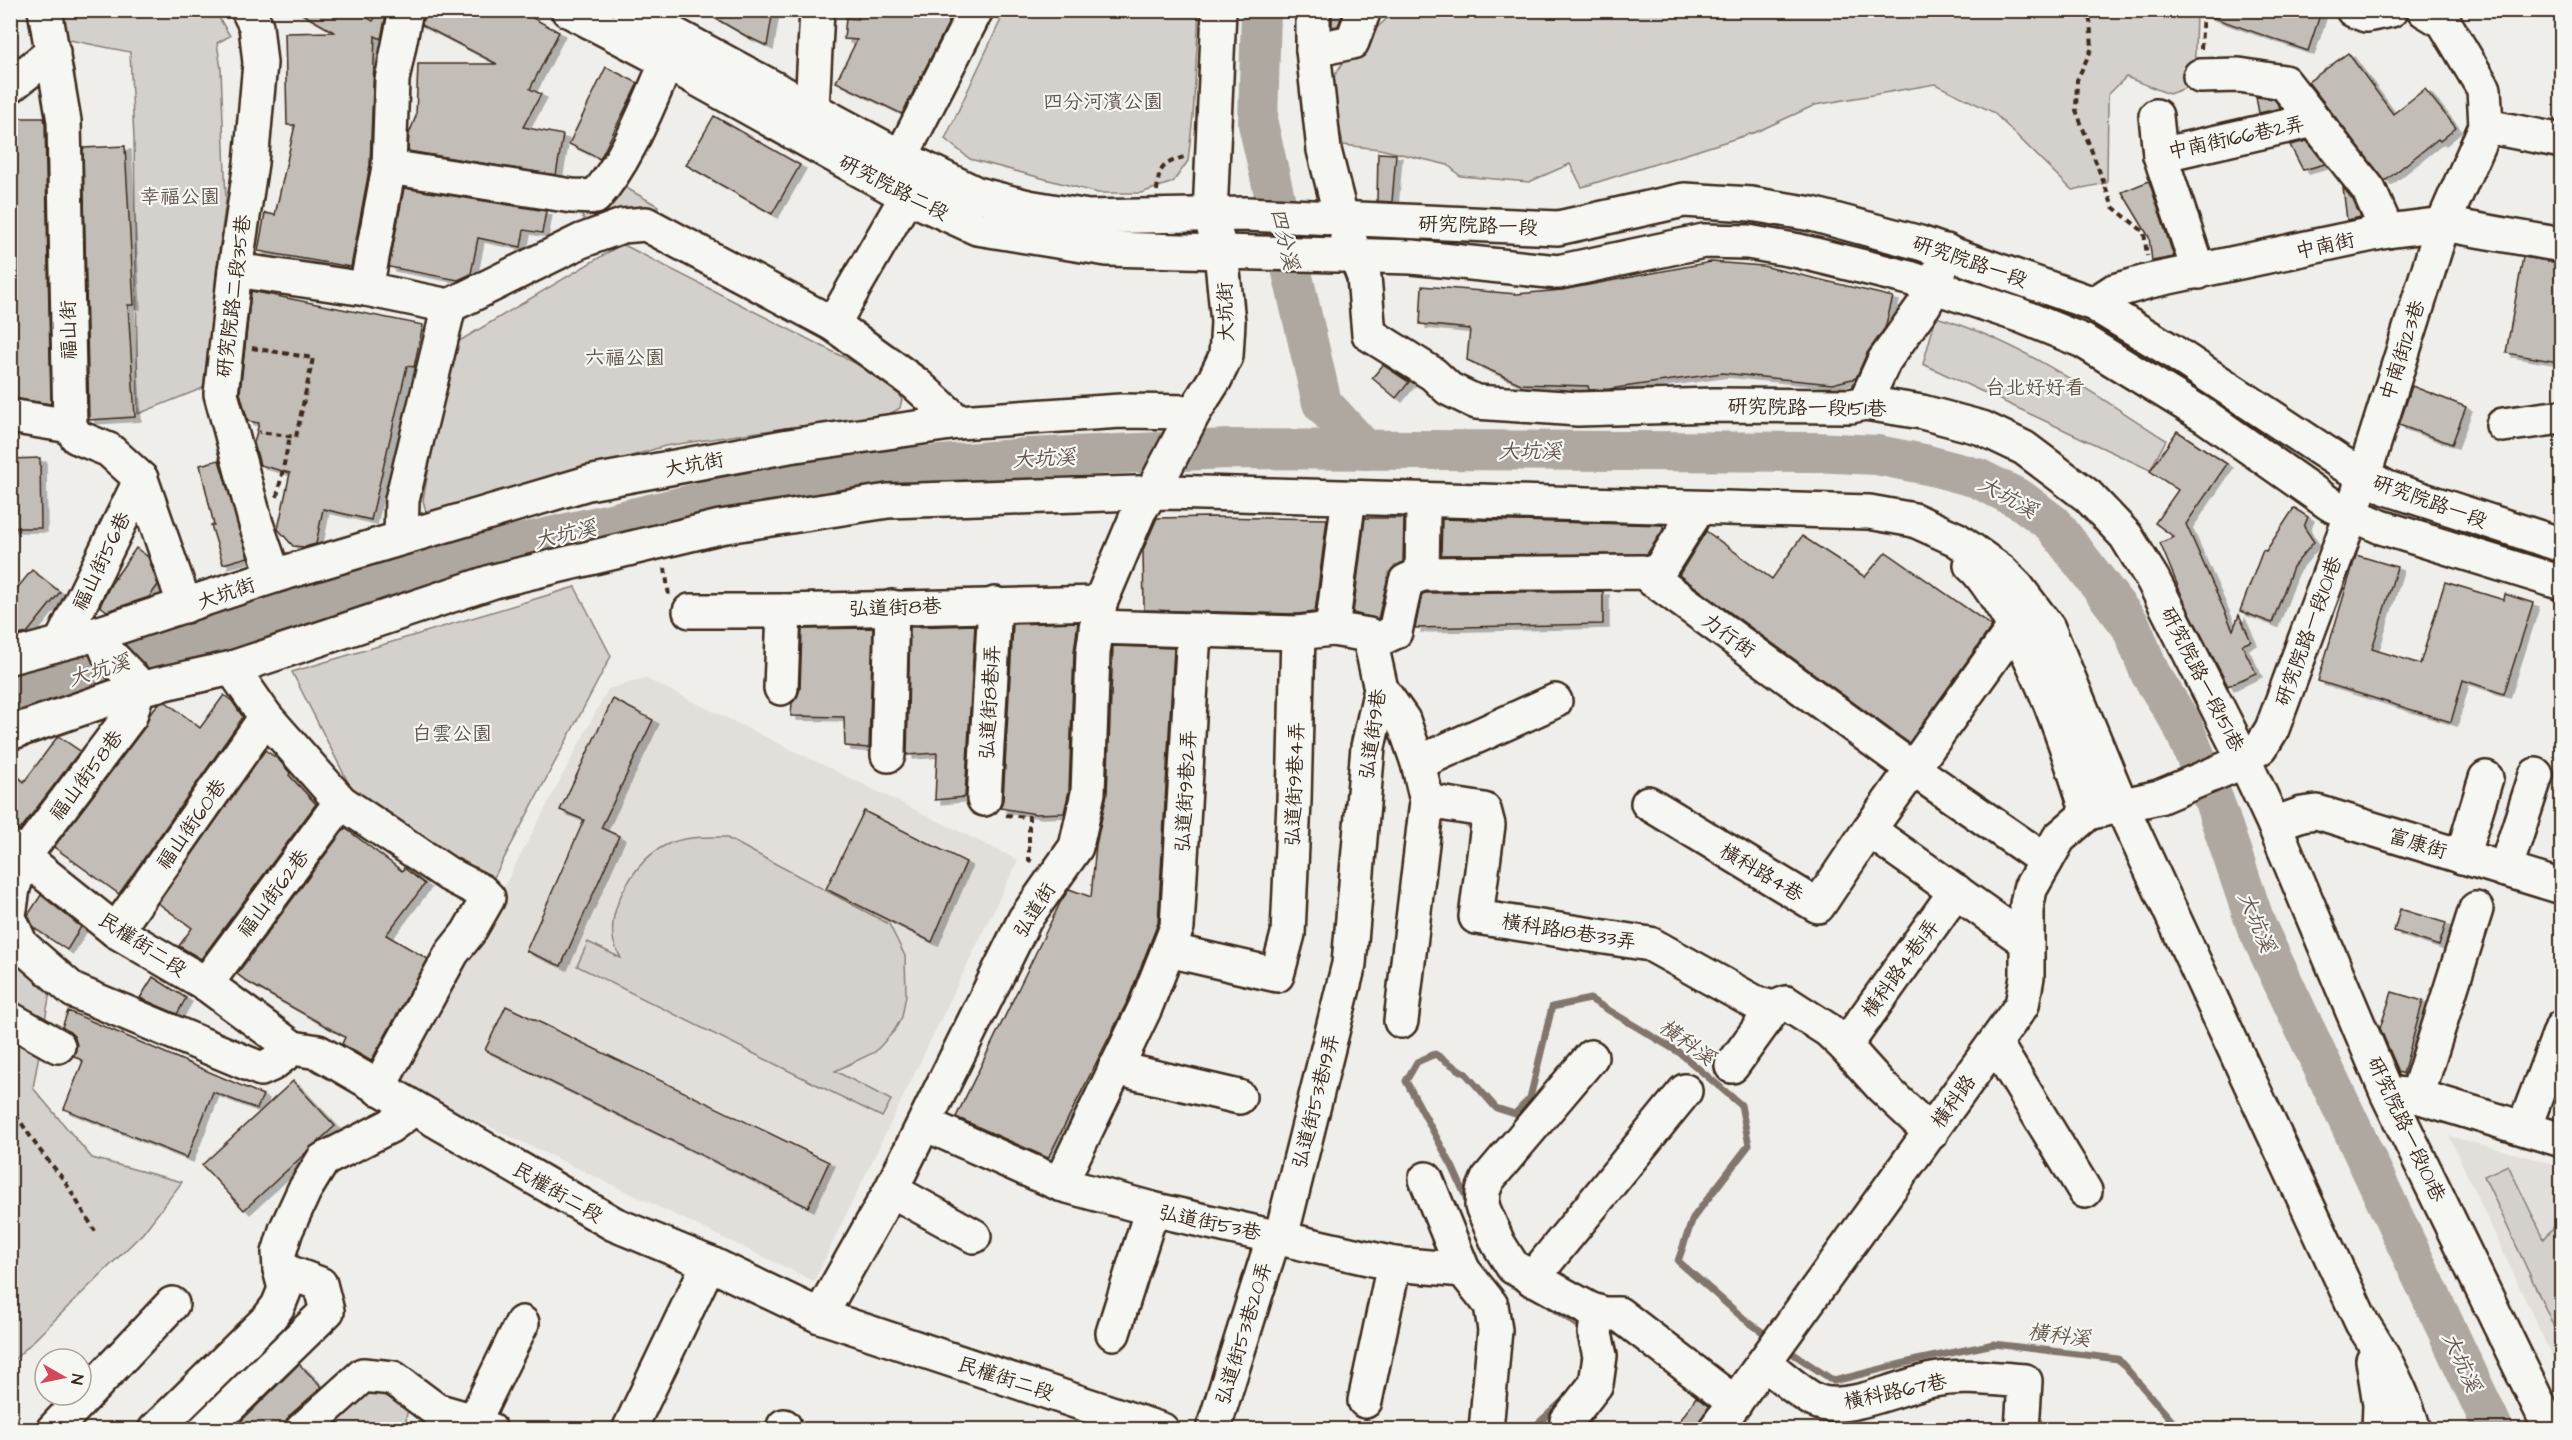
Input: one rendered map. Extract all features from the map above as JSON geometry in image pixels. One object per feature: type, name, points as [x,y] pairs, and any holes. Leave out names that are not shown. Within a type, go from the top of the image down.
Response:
[{"type":"street","name":"福山街","points":[[45,10],[64,121],[70,426]]},
{"type":"street","name":"研究院路二段35巷","points":[[248,10],[256,26],[260,63],[251,164],[235,270],[221,394],[256,524],[274,576]]},
{"type":"street","points":[[366,289],[389,167],[392,80],[406,10]]},
{"type":"street","name":"研究院路二段","points":[[568,10],[667,62],[803,121],[902,157],[977,194],[1028,207],[1088,217],[1246,214]]},
{"type":"street","name":"研究院路二段","points":[[628,10],[803,121],[907,196],[977,228],[1025,238],[1107,249],[1342,254]]},
{"type":"street","points":[[803,121],[817,10]]},
{"type":"street","points":[[902,157],[976,10]]},
{"type":"street","name":"大坑街","points":[[10,657],[61,643],[104,643],[185,606],[274,576],[588,483],[789,446],[958,422],[1122,411],[1194,412],[1215,380],[1226,356],[1237,252],[1210,215],[1219,10]]},
{"type":"street","name":"研究院路一段151巷","points":[[1313,10],[1313,50],[1331,217],[1342,254],[1364,277],[1369,334],[1433,374],[1449,388],[1476,402],[1578,409],[1714,405],[1851,406],[1864,403],[1922,412],[1982,428],[2024,448],[2088,496],[2126,536],[2153,580],[2236,764],[2274,824]]},
{"type":"street","points":[[1313,50],[1352,42],[1364,10]]},
{"type":"street","points":[[2353,10],[2366,15],[2391,10]]},
{"type":"street","points":[[2424,10],[2444,22],[2484,89],[2486,126],[2562,141]]},
{"type":"street","points":[[10,86],[53,52]]},
{"type":"street","points":[[389,167],[572,196],[595,197],[609,182],[646,110],[667,62]]},
{"type":"street","points":[[2200,76],[2239,75],[2283,82],[2369,190],[2387,231]]},
{"type":"street","name":"中南街166巷2弄","points":[[2156,116],[2160,155],[2314,120]]},
{"type":"street","name":"中南街123巷","points":[[2363,476],[2443,224],[2486,126]]},
{"type":"street","points":[[2160,155],[2199,272]]},
{"type":"street","points":[[833,324],[907,196]]},
{"type":"street","name":"研究院路一段","points":[[1246,214],[1486,227],[1558,228],[1684,200],[1751,204],[1812,214],[1946,251],[2094,304],[2170,350],[2363,476],[2387,488],[2562,545]]},
{"type":"street","points":[[235,270],[366,289],[449,306],[581,241],[622,226],[646,224],[833,324],[916,384],[958,422]]},
{"type":"street","name":"中南街","points":[[2094,304],[2114,291],[2150,281],[2387,231],[2443,224],[2562,245]]},
{"type":"street","name":"研究院路一段","points":[[1342,254],[1412,257],[1558,272],[1704,241],[1748,242],[1799,251],[1935,286],[2019,315],[2083,342],[2205,416],[2330,504],[2380,527],[2562,583]]},
{"type":"street","points":[[1864,403],[1884,361],[1935,286],[1946,251]]},
{"type":"street","points":[[401,537],[402,500],[449,306]]},
{"type":"street","name":"弘道街","points":[[820,1316],[891,1190],[1025,919],[1076,847],[1089,793],[1098,615],[1139,511],[1162,488],[1194,412]]},
{"type":"street","points":[[10,416],[70,426],[77,437],[109,450],[141,479],[185,606]]},
{"type":"street","points":[[2503,425],[2562,417]]},
{"type":"street","name":"研究院路一段101巷","points":[[2236,764],[2261,747],[2272,729],[2352,513],[2363,476]]},
{"type":"street","name":"福山街56巷","points":[[61,643],[141,479]]},
{"type":"street","points":[[1162,488],[1266,505],[1347,512],[1668,517],[1691,520],[1861,526],[1897,531],[1915,536],[1952,553],[2012,600],[2040,638],[2069,694],[2083,715]]},
{"type":"street","points":[[10,733],[136,685],[232,668],[494,581],[720,527],[888,501],[1162,488],[1869,512],[1914,520],[1956,539],[2001,571],[2017,587],[2048,627],[2122,807],[2362,1323],[2377,1346],[2404,1399],[2414,1430]]},
{"type":"street","points":[[1332,629],[1347,512]]},
{"type":"street","points":[[1098,615],[1194,631],[1298,633],[1332,629],[1369,635],[1371,643],[1395,632],[1406,581],[1422,574],[1423,512]]},
{"type":"street","points":[[1653,580],[1691,520]]},
{"type":"street","name":"力行街","points":[[1422,574],[1642,572],[1913,769],[2046,861]]},
{"type":"street","points":[[1980,574],[2015,626],[2061,726],[2088,813],[2159,797],[2236,764]]},
{"type":"street","name":"弘道街8巷","points":[[690,611],[784,611],[995,604],[1098,615]]},
{"type":"street","name":"弘道街8巷1弄","points":[[984,799],[995,604]]},
{"type":"street","points":[[888,755],[892,607]]},
{"type":"street","points":[[781,688],[784,611]]},
{"type":"street","points":[[2015,626],[1869,830],[2027,942]]},
{"type":"street","name":"弘道街9巷2弄","points":[[1060,1184],[1145,1008],[1177,927],[1194,631]]},
{"type":"street","name":"弘道街9巷4弄","points":[[1168,950],[1277,975],[1288,934],[1298,633]]},
{"type":"street","points":[[104,643],[136,685]]},
{"type":"street","name":"弘道街9巷","points":[[1349,964],[1368,747],[1381,689],[1371,643]]},
{"type":"street","points":[[232,668],[266,717],[341,802],[448,874],[481,891],[488,898],[468,933],[452,953],[378,1088]]},
{"type":"street","name":"福山街58巷","points":[[10,909],[17,851],[130,716],[136,685]]},
{"type":"street","points":[[1381,689],[1403,720],[1418,763],[1427,801],[1401,1021]]},
{"type":"street","points":[[1418,763],[1555,701]]},
{"type":"street","name":"福山街60巷","points":[[116,931],[266,717]]},
{"type":"street","points":[[2505,870],[2536,775]]},
{"type":"street","points":[[2462,857],[2486,778]]},
{"type":"street","name":"橫科路18巷33弄","points":[[1427,801],[1484,810],[1488,825],[1476,917],[1650,944],[1758,1004],[1774,1008]]},
{"type":"street","name":"福山街62巷","points":[[206,984],[341,802]]},
{"type":"street","name":"橫科路4巷","points":[[1648,802],[1818,906],[1869,830]]},
{"type":"street","name":"富康街","points":[[2274,824],[2302,814],[2317,812],[2562,887]]},
{"type":"street","name":"橫科路","points":[[1715,1430],[2022,1005],[2027,976],[2027,904],[2030,889],[2059,838],[2088,813]]},
{"type":"street","name":"研究院路一段101巷","points":[[2274,824],[2402,1095],[2551,1430]]},
{"type":"street","name":"民權街二段","points":[[17,851],[116,931],[206,984],[293,1048],[318,1052],[614,1224],[709,1263],[820,1316],[1162,1430]]},
{"type":"street","name":"橫科路4巷1弄","points":[[1845,1046],[1956,891]]},
{"type":"street","points":[[2476,909],[2402,1095],[2562,1140]]},
{"type":"street","points":[[10,920],[21,945],[74,991],[259,1081],[272,1064],[293,1048]]},
{"type":"street","name":"弘道街53巷19弄","points":[[1277,1237],[1349,964]]},
{"type":"street","points":[[1732,1066],[1774,1008],[1786,1004],[1828,1030],[1882,1087],[1931,1133]]},
{"type":"street","points":[[10,1019],[58,1046]]},
{"type":"street","points":[[2524,1128],[2562,1027]]},
{"type":"street","points":[[1995,1043],[2085,1191]]},
{"type":"street","points":[[1591,1057],[1488,1179],[1483,1191],[1482,1206],[1498,1243],[1513,1267],[1598,1312],[1619,1314],[1735,1403]]},
{"type":"street","points":[[1115,1068],[1239,1097]]},
{"type":"street","points":[[1532,1279],[1685,1091]]},
{"type":"street","points":[[155,1430],[269,1318],[278,1306],[285,1289],[279,1253],[286,1230],[304,1191],[323,1160],[390,1126],[413,1109]]},
{"type":"street","name":"弘道街53巷","points":[[925,1124],[1060,1184],[1152,1209],[1394,1264],[1463,1270]]},
{"type":"street","points":[[1426,1179],[1463,1270],[1491,1305],[1495,1330],[1486,1430]]},
{"type":"street","points":[[891,1190],[974,1236]]},
{"type":"street","points":[[1113,1333],[1152,1209]]},
{"type":"street","name":"弘道街53巷20弄","points":[[1213,1430],[1277,1237]]},
{"type":"street","points":[[628,1430],[709,1263]]},
{"type":"street","points":[[1365,1401],[1394,1264]]},
{"type":"street","points":[[206,1430],[327,1311],[320,1284],[280,1269]]},
{"type":"street","points":[[53,1430],[172,1305]]},
{"type":"street","points":[[1567,1421],[1596,1384],[1600,1356],[1595,1334],[1598,1312]]},
{"type":"street","points":[[302,1430],[363,1375],[393,1378],[436,1410],[482,1425],[522,1323]]},
{"type":"street","points":[[2362,1323],[2377,1375],[2380,1404],[2379,1430]]},
{"type":"street","name":"橫科路67巷","points":[[1774,1350],[1817,1402],[1840,1404],[1933,1380],[1966,1377],[2025,1381],[2022,1430]]},
{"type":"path","points":[[2082,10],[2090,20],[2092,48],[2077,80],[2076,110],[2114,207],[2144,232],[2150,281]]},
{"type":"path","points":[[2200,76],[2203,10]]},
{"type":"path","points":[[1158,201],[1158,173],[1163,165],[1188,156]]},
{"type":"path","points":[[227,344],[313,358],[296,436],[229,429]]},
{"type":"path","points":[[276,502],[290,436]]},
{"type":"path","points":[[661,541],[671,611],[690,611]]},
{"type":"path","points":[[984,799],[987,813],[1029,817],[1029,860],[1056,875]]},
{"type":"path","points":[[10,1106],[38,1148],[64,1180],[95,1231]]},
{"type":"shaded area","points":[[645,678],[1018,860],[814,1281],[400,1084],[608,689]]},
{"type":"shaded area","points":[[2449,1136],[2561,1166],[2561,1376]]},
{"type":"green space","name":"幸福公園","points":[[60,11],[215,11],[230,36],[217,43],[221,69],[226,200],[216,273],[208,386],[138,414],[134,139],[130,52],[65,39]]},
{"type":"green space","name":"四分河濱公園","points":[[1005,11],[1199,11],[1188,161],[1173,182],[1141,193],[1098,193],[970,159],[945,139]]},
{"type":"green space","points":[[1395,11],[2196,11],[2194,85],[2169,94],[2126,77],[2108,95],[2107,183],[2072,190],[1993,112],[1935,84],[1815,105],[1756,132],[1582,187],[1570,164],[1529,182],[1460,176],[1448,165],[1380,149],[1343,145],[1332,90],[1335,76],[1349,56]]},
{"type":"green space","points":[[621,185],[658,206],[655,223],[592,232],[580,213]]},
{"type":"green space","name":"六福公園","points":[[622,244],[894,383],[902,399],[900,408],[881,419],[785,428],[665,446],[427,516],[423,500],[451,346]]},
{"type":"green space","name":"台北好好看","points":[[1936,317],[1967,327],[2026,354],[2166,440],[2150,470],[1923,364]]},
{"type":"green space","name":"白雲公園","points":[[575,587],[611,656],[491,883],[354,794],[292,672]]},
{"type":"green space","points":[[725,837],[889,924],[905,956],[906,995],[902,1017],[894,1031],[875,1052],[835,1071],[891,1100],[882,1117],[577,966],[588,942],[621,958],[613,940],[613,924],[620,897],[635,872],[655,852],[680,840]]},
{"type":"green space","points":[[11,948],[52,981],[33,1088],[92,1158],[182,1182],[143,1233],[11,1363]]},
{"type":"green space","points":[[2508,1165],[2544,1239],[2561,1218],[2561,1342],[2484,1176]]},
{"type":"green space","points":[[378,1380],[409,1397],[405,1429],[315,1430]]},
{"type":"building","points":[[295,10],[354,10],[373,21],[379,10],[387,10],[381,39],[375,36],[370,165],[351,267],[258,251],[265,213],[275,215],[295,125],[287,125],[285,33],[334,32]]},
{"type":"building","points":[[424,10],[518,10],[559,32],[530,89],[541,94],[523,127],[563,135],[556,175],[408,151],[409,134],[416,116],[418,64],[497,64],[422,25]]},
{"type":"building","points":[[701,10],[773,10],[767,46],[746,36]]},
{"type":"building","points":[[859,10],[955,10],[902,114],[836,82],[857,40],[844,39],[846,18],[858,19]]},
{"type":"building","points":[[1332,10],[1344,10],[1338,26],[1332,27]]},
{"type":"building","points":[[2200,10],[2306,10],[2320,15],[2308,51],[2200,13]]},
{"type":"building","points":[[2348,53],[2393,114],[2425,89],[2456,128],[2440,141],[2438,139],[2385,181],[2308,82]]},
{"type":"building","points":[[606,67],[638,83],[600,159],[569,144]]},
{"type":"building","points":[[2256,97],[2274,99],[2281,108],[2259,113]]},
{"type":"building","points":[[714,116],[800,165],[772,214],[686,165]]},
{"type":"building","points":[[10,118],[44,118],[45,123],[51,404],[12,398],[10,390]]},
{"type":"building","points":[[2307,141],[2325,164],[2303,170],[2290,145]]},
{"type":"building","points":[[125,146],[134,305],[128,305],[135,417],[89,420],[83,148]]},
{"type":"building","points":[[1378,153],[1396,154],[1392,202],[1377,201]]},
{"type":"building","points":[[2149,181],[2174,257],[2152,261],[2149,237],[2122,192]]},
{"type":"building","points":[[2343,187],[2353,200],[2361,217],[2347,220]]},
{"type":"building","points":[[404,188],[546,211],[542,233],[524,230],[521,247],[478,238],[471,274],[458,280],[389,267]]},
{"type":"building","points":[[2523,257],[2562,263],[2562,341],[2558,362],[2506,353]]},
{"type":"building","points":[[1711,262],[1763,266],[1893,297],[1885,328],[1867,353],[1856,378],[1832,384],[1722,373],[1589,390],[1588,386],[1521,384],[1467,360],[1470,329],[1420,324],[1422,286],[1517,294],[1562,290]]},
{"type":"building","points":[[251,291],[423,325],[414,367],[407,366],[371,520],[323,509],[316,544],[304,547],[293,546],[278,529],[290,473],[260,465],[254,443],[259,423],[248,421],[240,393]]},
{"type":"building","points":[[1383,365],[1409,382],[1396,398],[1372,378]]},
{"type":"building","points":[[2412,386],[2466,407],[2452,444],[2399,425]]},
{"type":"building","points":[[2177,431],[2227,464],[2186,524],[2233,630],[2239,615],[2251,641],[2242,645],[2256,673],[2228,686],[2185,603],[2160,543],[2174,537],[2155,523],[2178,490],[2150,471]]},
{"type":"building","points":[[40,458],[41,528],[10,528],[10,459]]},
{"type":"building","points":[[219,460],[248,557],[223,564],[211,525],[214,525],[200,465]]},
{"type":"building","points":[[2294,508],[2308,517],[2304,527],[2314,542],[2293,567],[2272,623],[2240,611],[2263,550],[2266,551]]},
{"type":"building","points":[[1157,518],[1327,519],[1315,612],[1297,614],[1144,610],[1143,550]]},
{"type":"building","points":[[1365,518],[1404,518],[1403,562],[1392,569],[1388,577],[1378,619],[1353,613]]},
{"type":"building","points":[[1442,519],[1663,525],[1663,530],[1647,554],[1441,555]]},
{"type":"building","points":[[1706,531],[1772,579],[1802,536],[1865,577],[1886,552],[1992,626],[1909,743],[1679,575]]},
{"type":"building","points":[[136,548],[148,557],[158,585],[149,597],[107,611],[100,606],[111,584]]},
{"type":"building","points":[[2356,555],[2397,567],[2372,649],[2420,664],[2445,582],[2504,600],[2505,594],[2533,603],[2504,694],[2463,680],[2451,722],[2318,681]]},
{"type":"building","points":[[32,570],[60,592],[27,633],[10,637],[10,597]]},
{"type":"building","points":[[1603,591],[1603,624],[1415,628],[1422,594],[1426,593]]},
{"type":"building","points":[[1078,622],[1074,652],[1069,791],[1064,813],[1036,814],[1000,808],[1003,800],[1013,624]]},
{"type":"building","points":[[975,625],[965,797],[935,800],[937,753],[907,755],[910,627]]},
{"type":"building","points":[[873,628],[869,748],[845,746],[844,717],[791,716],[792,703],[800,689],[802,629]]},
{"type":"building","points":[[1113,646],[1174,648],[1158,923],[1128,1000],[1048,1158],[956,1117],[1060,903],[1069,889],[1091,897],[1096,845],[1107,794]]},
{"type":"building","points":[[224,695],[232,701],[243,717],[119,894],[54,847],[145,727],[150,714],[158,704],[166,702],[200,728]]},
{"type":"building","points":[[613,699],[653,720],[601,828],[619,836],[561,966],[526,951],[584,820],[560,810]]},
{"type":"building","points":[[58,736],[80,751],[20,830],[10,828],[10,770],[24,782]]},
{"type":"building","points":[[265,750],[279,760],[290,773],[289,775],[316,804],[201,959],[179,946],[192,928],[158,903]]},
{"type":"building","points":[[864,811],[966,862],[932,942],[826,889]]},
{"type":"building","points":[[345,828],[402,871],[404,868],[425,884],[386,935],[428,959],[371,1061],[342,1044],[345,1037],[237,974]]},
{"type":"building","points":[[41,895],[81,927],[67,950],[34,928],[28,915]]},
{"type":"building","points":[[2400,909],[2446,923],[2439,946],[2394,931]]},
{"type":"building","points":[[153,977],[186,998],[177,1014],[140,998]]},
{"type":"building","points":[[2392,992],[2423,1001],[2403,1074],[2399,1072],[2380,1028]]},
{"type":"building","points":[[506,1006],[829,1162],[808,1207],[485,1050]]},
{"type":"building","points":[[68,1011],[263,1095],[257,1109],[213,1092],[187,1158],[64,1109],[83,1061],[74,1056],[77,1045],[74,1036],[62,1027]]},
{"type":"building","points":[[293,1081],[335,1126],[244,1210],[202,1165]]},
{"type":"building","points":[[299,1364],[322,1387],[289,1416],[282,1430],[232,1430]]},
{"type":"building","points":[[1696,1397],[1709,1407],[1696,1430],[1674,1430]]},
{"type":"waterway","name":"四分溪","points":[[1261,10],[1258,124],[1322,403],[1365,450]]},
{"type":"waterway","name":"大坑溪","points":[[10,697],[485,552],[819,475],[1027,458],[1228,449],[1813,452],[1877,455],[1977,478],[2021,500],[2053,524],[2131,626],[2150,673],[2182,724],[2214,801],[2256,925],[2494,1430]]},
{"type":"waterway","name":"橫科溪","points":[[1469,1204],[1453,1168],[1406,1081],[1417,1062],[1435,1054],[1466,1074],[1496,1108],[1515,1114],[1530,1098],[1552,1007],[1590,999],[1680,1053],[1741,1105],[1749,1145],[1693,1218],[1678,1261],[1743,1318],[1772,1339]]},
{"type":"waterway","name":"橫科溪","points":[[1548,1305],[1581,1327],[1584,1333]]},
{"type":"waterway","name":"橫科溪","points":[[1786,1349],[1834,1381],[1994,1344],[2118,1359],[2180,1430]]},
{"type":"waterway","name":"橫科溪","points":[[1531,1430],[1567,1397]]}]
